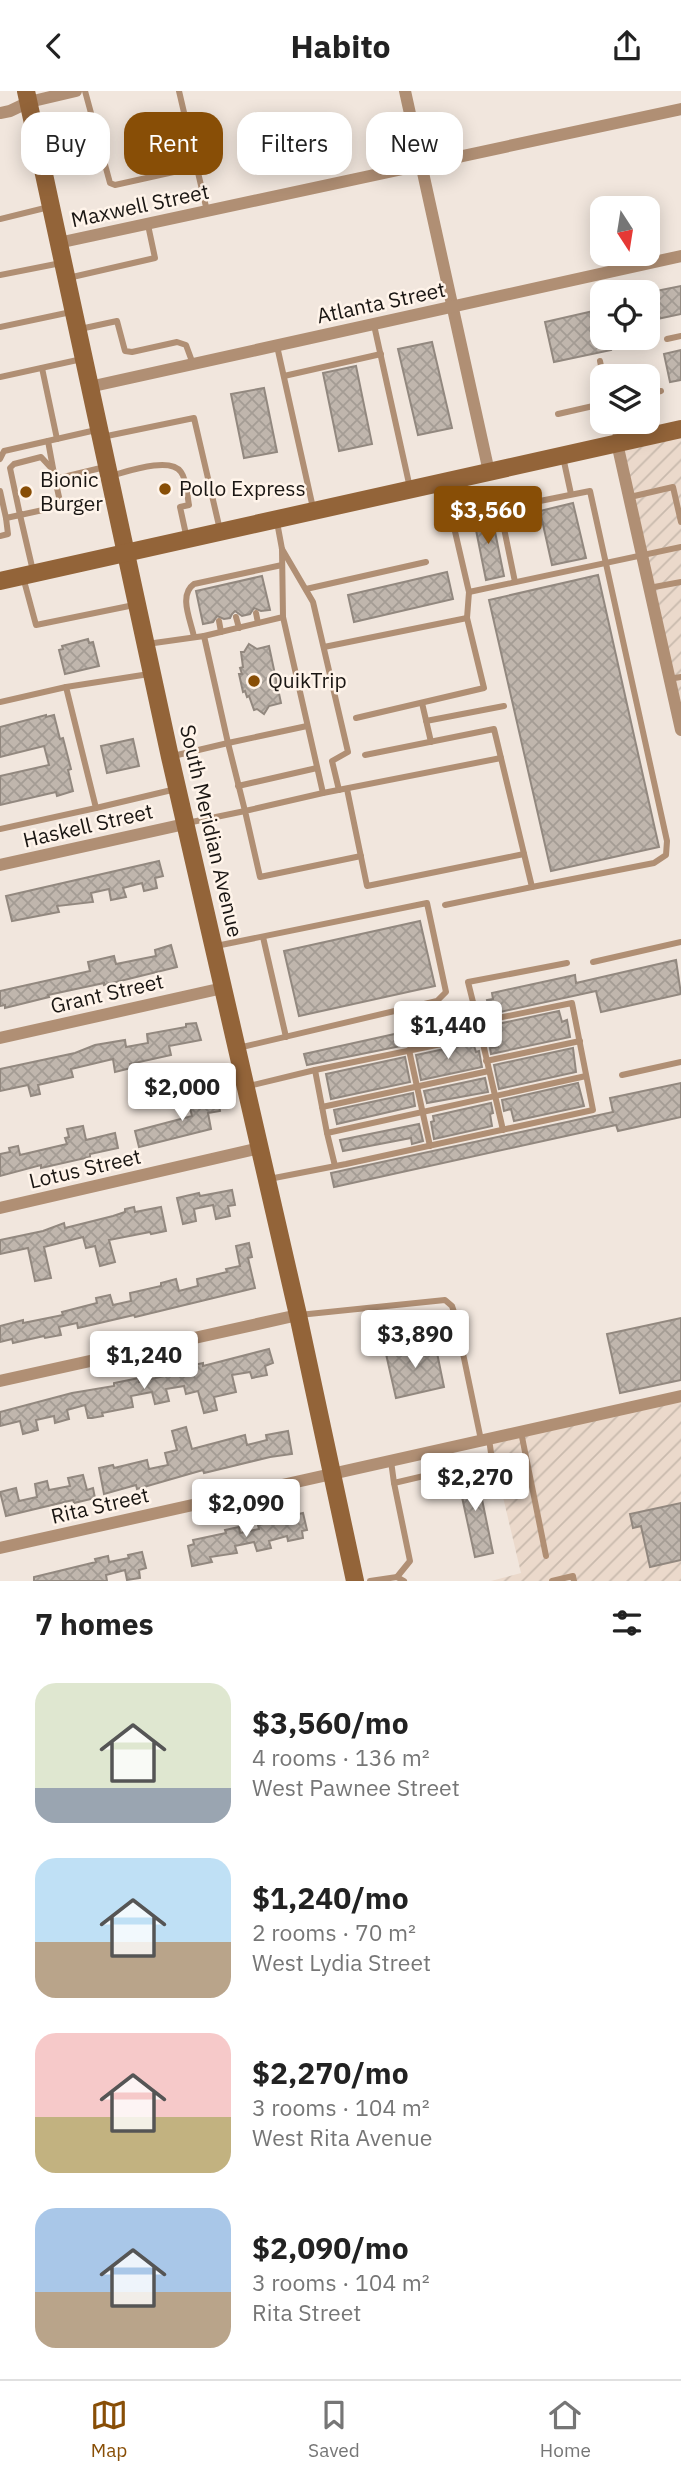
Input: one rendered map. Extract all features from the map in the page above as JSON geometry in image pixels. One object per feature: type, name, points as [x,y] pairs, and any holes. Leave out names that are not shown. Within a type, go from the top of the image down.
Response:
[{"type":"main road","name":"South Meridian Avenue","points":[[44,175],[151,673],[298,1315],[355,1581]]},
{"type":"main road","points":[[0,581],[681,429]]},
{"type":"street","points":[[0,113],[10,111],[27,96],[76,91]]},
{"type":"street","points":[[405,91],[410,112]]},
{"type":"street","name":"Maxwell Street","points":[[463,155],[681,109]]},
{"type":"street","name":"Maxwell Street","points":[[58,243],[371,175]]},
{"type":"street","points":[[423,175],[489,472]]},
{"type":"street","name":"Atlanta Street","points":[[89,387],[681,256]]},
{"type":"street","points":[[617,443],[649,588],[675,678],[680,722]]},
{"type":"street","name":"Haskell Street","points":[[0,865],[185,824]]},
{"type":"street","name":"Grant Street","points":[[0,1038],[223,988]]},
{"type":"street","name":"Lotus Street","points":[[0,1208],[260,1148]]},
{"type":"street","points":[[0,1381],[298,1315]]},
{"type":"street","name":"Rita Street","points":[[0,1548],[681,1396]]},
{"type":"lane","points":[[85,91],[90,112]]},
{"type":"lane","points":[[179,91],[184,112]]},
{"type":"lane","points":[[106,175],[110,183],[115,185],[161,175]]},
{"type":"lane","points":[[199,175],[207,211]]},
{"type":"lane","points":[[0,219],[51,207]]},
{"type":"lane","points":[[0,275],[155,258],[148,225]]},
{"type":"lane","points":[[0,327],[75,321],[117,321],[125,351],[132,352],[177,342],[186,345],[193,364]]},
{"type":"lane","points":[[374,325],[410,489]]},
{"type":"lane","points":[[667,339],[681,335]]},
{"type":"lane","points":[[277,346],[314,511]]},
{"type":"lane","points":[[284,376],[381,354]]},
{"type":"lane","points":[[0,377],[82,359]]},
{"type":"lane","points":[[41,368],[57,439]]},
{"type":"lane","points":[[558,414],[590,407]]},
{"type":"lane","points":[[0,459],[4,451],[57,439],[194,418],[220,532]]},
{"type":"lane","points":[[615,434],[617,443]]},
{"type":"lane","points":[[5,518],[61,506],[48,441]]},
{"type":"lane","points":[[562,455],[572,494]]},
{"type":"lane","points":[[54,471],[41,457],[10,468],[20,515],[36,625],[136,604]]},
{"type":"lane","points":[[55,479],[167,465],[181,471],[189,505],[180,507],[187,539]]},
{"type":"lane","points":[[356,717],[484,688],[467,618],[469,592],[443,482]]},
{"type":"lane","points":[[628,498],[673,488],[681,522]]},
{"type":"lane","points":[[0,491],[8,534],[0,536]]},
{"type":"lane","points":[[445,905],[654,863],[666,855],[667,841],[590,491],[500,509],[515,582]]},
{"type":"lane","points":[[276,519],[282,549],[283,617],[323,793]]},
{"type":"lane","points":[[469,592],[681,547]]},
{"type":"lane","points":[[282,549],[313,602],[348,753],[332,761],[343,789],[368,886],[524,854]]},
{"type":"lane","points":[[306,589],[426,562]]},
{"type":"lane","points":[[194,637],[185,596],[187,588],[194,584],[211,584],[248,576],[282,565]]},
{"type":"lane","points":[[649,588],[681,582]]},
{"type":"lane","points":[[256,613],[258,623]]},
{"type":"lane","points":[[236,617],[239,628]]},
{"type":"lane","points":[[145,644],[204,636],[283,617]]},
{"type":"lane","points":[[324,647],[467,618]]},
{"type":"lane","points":[[219,621],[221,632]]},
{"type":"lane","points":[[204,636],[260,877],[361,856]]},
{"type":"lane","points":[[0,702],[66,687],[151,673]]},
{"type":"lane","points":[[66,687],[96,808]]},
{"type":"lane","points":[[422,703],[431,742]]},
{"type":"lane","points":[[426,721],[504,706]]},
{"type":"lane","points":[[170,757],[307,726]]},
{"type":"lane","points":[[365,755],[494,729],[532,887]]},
{"type":"lane","points":[[185,824],[323,793],[501,758]]},
{"type":"lane","points":[[238,786],[317,768]]},
{"type":"lane","points":[[0,829],[178,789]]},
{"type":"lane","points":[[214,947],[427,903],[446,992],[437,1001],[237,1048]]},
{"type":"lane","points":[[263,937],[286,1037]]},
{"type":"lane","points":[[593,962],[681,942]]},
{"type":"lane","points":[[503,1130],[468,982],[567,963]]},
{"type":"lane","points":[[267,1179],[593,1110],[572,1003],[478,1022]]},
{"type":"lane","points":[[246,1087],[480,1035]]},
{"type":"lane","points":[[486,1061],[580,1041]]},
{"type":"lane","points":[[409,1051],[430,1146]]},
{"type":"lane","points":[[622,1075],[681,1062]]},
{"type":"lane","points":[[315,1070],[335,1166]]},
{"type":"lane","points":[[322,1107],[489,1071]]},
{"type":"lane","points":[[327,1133],[586,1076]]},
{"type":"lane","points":[[298,1315],[445,1300],[452,1306],[492,1460],[394,1483]]},
{"type":"lane","points":[[520,1430],[546,1556]]},
{"type":"lane","points":[[391,1460],[410,1561],[397,1577]]},
{"type":"lane","points":[[552,1581],[573,1576],[574,1581]]},
{"type":"lane","points":[[370,1581],[397,1577],[404,1581]]},
{"type":"shaded area","points":[[681,429],[681,728],[617,443]]},
{"type":"shaded area","points":[[681,1396],[681,1581],[491,1581],[521,1573],[489,1438]]},
{"type":"building","points":[[681,286],[681,314],[660,318],[660,290]]},
{"type":"building","points":[[590,312],[590,350],[611,350],[554,362],[545,322]]},
{"type":"building","points":[[432,342],[452,428],[418,435],[398,349]]},
{"type":"building","points":[[681,350],[681,380],[670,382],[664,354]]},
{"type":"building","points":[[356,366],[372,444],[339,451],[323,373]]},
{"type":"building","points":[[264,388],[277,452],[244,458],[231,394]]},
{"type":"building","points":[[573,503],[586,558],[552,565],[540,511]]},
{"type":"building","points":[[491,512],[504,576],[486,580],[473,515]]},
{"type":"building","points":[[447,572],[453,599],[354,622],[348,595]]},
{"type":"building","points":[[598,575],[659,847],[551,871],[489,600]]},
{"type":"building","points":[[262,576],[270,610],[261,611],[254,608],[250,614],[242,616],[235,611],[230,618],[217,616],[213,622],[203,624],[196,591]]},
{"type":"building","points":[[88,639],[89,643],[93,642],[99,666],[65,674],[59,650],[63,649],[62,646]]},
{"type":"building","points":[[249,644],[257,649],[269,646],[281,703],[269,706],[264,714],[254,710],[249,696],[243,692],[239,674],[242,674],[240,668],[243,667],[241,652],[244,652]]},
{"type":"building","points":[[54,715],[60,739],[63,738],[71,769],[68,770],[73,791],[57,796],[56,792],[0,805],[0,776],[49,765],[44,746],[0,757],[0,727]]},
{"type":"building","points":[[133,739],[139,766],[107,773],[101,746]]},
{"type":"building","points":[[159,861],[163,876],[155,878],[157,888],[144,891],[142,883],[123,888],[126,897],[111,900],[109,889],[91,893],[93,902],[57,906],[59,912],[12,921],[6,896]]},
{"type":"building","points":[[420,921],[435,986],[299,1016],[284,951]]},
{"type":"building","points":[[171,945],[177,967],[104,985],[48,995],[49,997],[5,1008],[5,1005],[0,1006],[0,991],[90,971],[88,962],[114,956],[116,964],[156,956],[155,950]]},
{"type":"building","points":[[676,960],[681,994],[601,1012],[596,991],[491,1014],[487,1000],[493,999],[492,993],[575,975],[576,983]]},
{"type":"building","points":[[559,1011],[562,1022],[567,1020],[570,1037],[491,1054],[490,1048],[498,1047],[493,1025]]},
{"type":"building","points":[[467,1018],[470,1032],[307,1065],[304,1054]]},
{"type":"building","points":[[196,1023],[201,1040],[169,1046],[171,1055],[130,1064],[131,1068],[115,1072],[113,1059],[71,1069],[73,1077],[38,1085],[40,1094],[31,1096],[28,1085],[0,1091],[0,1069],[75,1053],[95,1045],[125,1040],[126,1047],[148,1043],[147,1034]]},
{"type":"building","points":[[473,1043],[476,1052],[479,1051],[482,1067],[421,1080],[416,1055]]},
{"type":"building","points":[[573,1048],[576,1072],[499,1089],[494,1065]]},
{"type":"building","points":[[405,1057],[410,1082],[331,1099],[326,1074]]},
{"type":"building","points":[[485,1078],[488,1092],[427,1103],[424,1091]]},
{"type":"building","points":[[578,1083],[584,1106],[514,1121],[511,1109],[504,1111],[502,1100]]},
{"type":"building","points":[[681,1083],[681,1117],[618,1131],[616,1125],[334,1187],[331,1173],[613,1112],[610,1098]]},
{"type":"building","points":[[413,1093],[415,1106],[337,1124],[334,1110]]},
{"type":"building","points":[[217,1094],[220,1111],[208,1113],[211,1129],[139,1147],[135,1131],[192,1116],[188,1100]]},
{"type":"building","points":[[491,1103],[492,1126],[434,1139],[431,1122],[434,1121],[433,1116]]},
{"type":"building","points":[[419,1124],[423,1141],[412,1144],[411,1138],[343,1151],[340,1140]]},
{"type":"building","points":[[83,1126],[86,1140],[115,1133],[118,1148],[90,1154],[90,1157],[41,1168],[41,1165],[0,1176],[0,1154],[10,1152],[9,1148],[18,1146],[20,1155],[67,1144],[67,1129]]},
{"type":"building","points":[[232,1190],[235,1205],[228,1206],[230,1216],[216,1219],[213,1205],[194,1209],[196,1221],[183,1224],[177,1198]]},
{"type":"building","points":[[134,1207],[135,1212],[161,1207],[166,1231],[109,1240],[115,1262],[100,1266],[95,1246],[86,1248],[83,1237],[44,1247],[51,1278],[35,1281],[28,1248],[0,1254],[0,1240],[43,1231],[64,1223],[65,1228],[113,1216]]},
{"type":"building","points":[[249,1243],[252,1257],[248,1258],[255,1288],[135,1317],[134,1315],[78,1328],[77,1323],[59,1327],[61,1335],[13,1343],[12,1339],[0,1342],[0,1326],[63,1315],[62,1312],[97,1303],[96,1298],[110,1295],[113,1305],[131,1301],[130,1293],[161,1286],[161,1283],[176,1279],[179,1291],[198,1286],[197,1279],[240,1266],[236,1246]]},
{"type":"building","points":[[681,1318],[681,1380],[620,1393],[607,1334]]},
{"type":"building","points":[[435,1343],[444,1387],[396,1398],[386,1354]]},
{"type":"building","points":[[269,1349],[273,1363],[265,1366],[267,1375],[252,1378],[250,1372],[232,1375],[236,1392],[214,1397],[217,1410],[204,1413],[198,1391],[186,1394],[184,1386],[166,1389],[169,1401],[155,1404],[152,1392],[131,1396],[133,1407],[102,1413],[103,1416],[88,1418],[85,1405],[67,1410],[69,1419],[55,1423],[54,1416],[36,1420],[38,1430],[23,1434],[20,1421],[0,1426],[0,1412],[72,1393],[114,1386],[114,1383],[139,1378],[139,1382],[181,1372],[180,1368],[203,1363],[203,1366]]},
{"type":"building","points":[[186,1427],[192,1449],[245,1435],[247,1445],[267,1440],[266,1435],[288,1431],[292,1454],[204,1473],[203,1470],[137,1489],[136,1485],[104,1494],[99,1468],[113,1465],[114,1468],[147,1460],[149,1469],[168,1465],[165,1453],[177,1450],[172,1431]]},
{"type":"building","points":[[476,1470],[493,1553],[475,1557],[457,1474]]},
{"type":"building","points":[[83,1475],[87,1490],[93,1488],[95,1498],[74,1503],[73,1500],[6,1516],[0,1492],[16,1488],[19,1501],[37,1497],[35,1484],[47,1481],[49,1490],[70,1486],[68,1478]]},
{"type":"building","points":[[681,1503],[681,1560],[650,1567],[641,1526],[633,1528],[630,1514]]},
{"type":"building","points":[[303,1513],[307,1530],[302,1531],[303,1538],[288,1541],[287,1536],[269,1541],[271,1548],[257,1551],[254,1542],[235,1546],[237,1553],[210,1557],[212,1562],[192,1566],[188,1546],[194,1544],[193,1540],[226,1533],[225,1530],[239,1527],[240,1533],[259,1529],[258,1525],[291,1519],[290,1516]]},
{"type":"building","points":[[142,1552],[146,1568],[139,1570],[140,1578],[127,1580],[125,1570],[106,1575],[107,1581],[34,1581],[34,1577],[96,1562],[95,1559],[108,1556],[109,1562]]},
{"type":"place","name":"Pollo Express","points":[[165,489]]},
{"type":"place","name":"Bionic Burger","points":[[26,492]]},
{"type":"place","name":"QuikTrip","points":[[254,681]]}]
